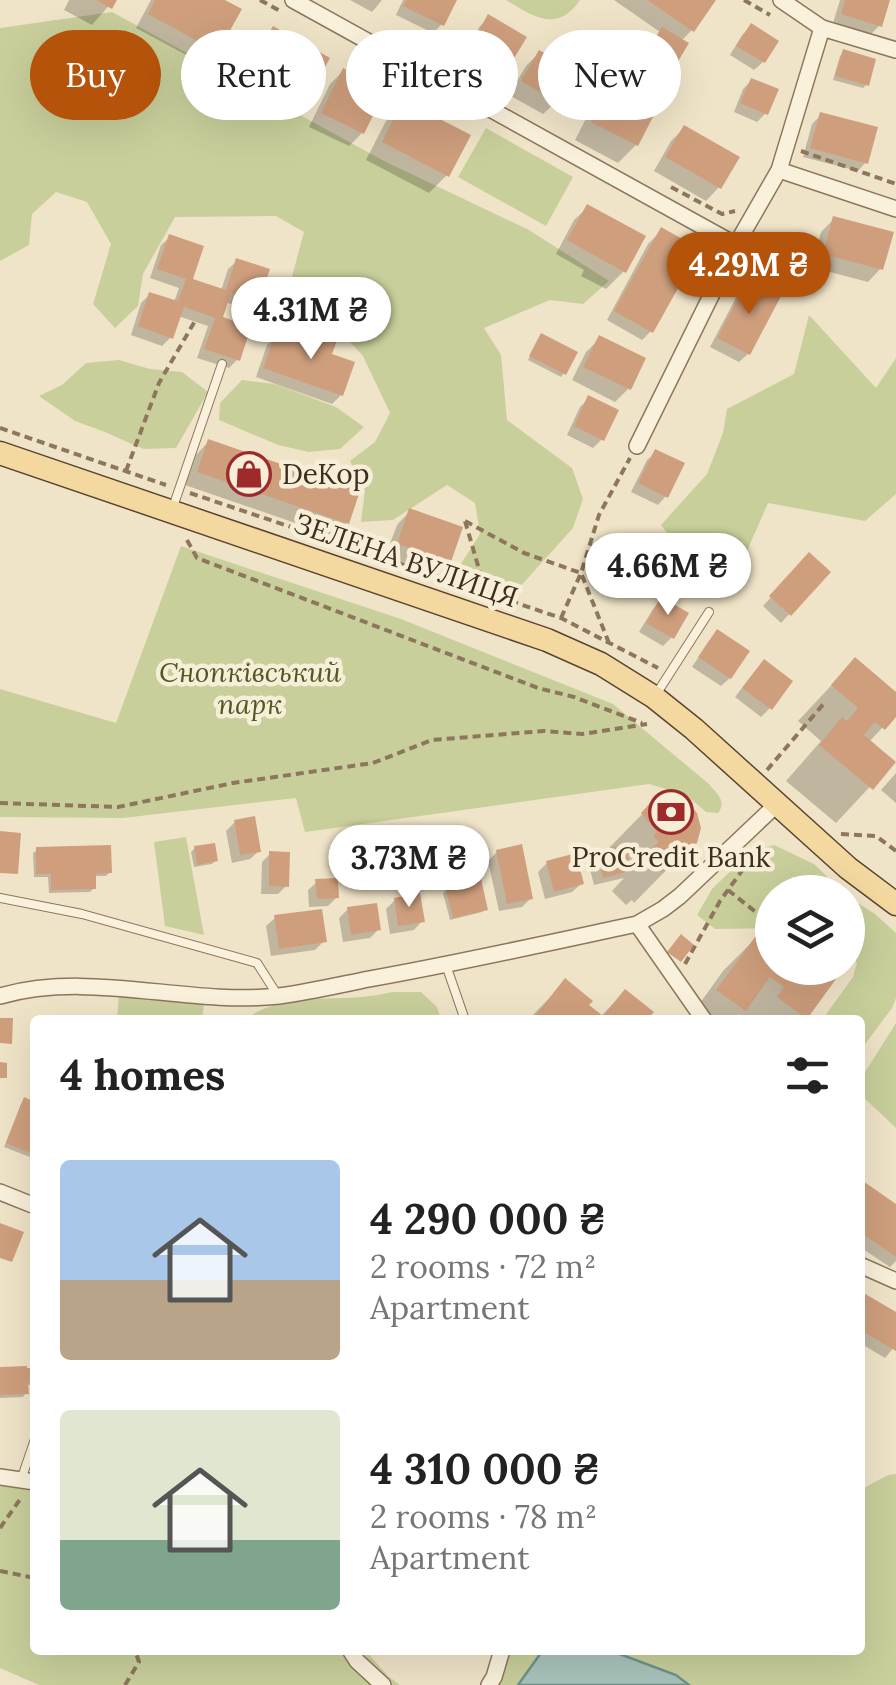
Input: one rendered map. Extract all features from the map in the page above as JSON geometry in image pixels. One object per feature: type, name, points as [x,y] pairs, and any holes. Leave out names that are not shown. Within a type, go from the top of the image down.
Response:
[{"type":"main road","name":"ЗЕЛЕНА ВУЛИЦЯ","points":[[0,454],[548,640],[601,664],[654,697],[694,729],[776,806],[896,904]]},
{"type":"street","points":[[293,0],[736,245]]},
{"type":"street","points":[[781,0],[822,28],[896,50]]},
{"type":"street","points":[[636,446],[736,245],[779,170],[822,28]]},
{"type":"street","points":[[779,170],[896,209]]},
{"type":"street","points":[[0,996],[82,985],[220,997],[278,996],[636,924],[680,896],[705,863],[776,806]]},
{"type":"street","points":[[636,924],[700,1015]]},
{"type":"street","points":[[0,1192],[30,1204]]},
{"type":"street","points":[[888,1272],[896,1281]]},
{"type":"street","points":[[0,1477],[29,1481]]},
{"type":"street","points":[[353,1655],[384,1685]]},
{"type":"street","points":[[489,1685],[501,1655]]},
{"type":"lane","points":[[172,511],[222,364]]},
{"type":"lane","points":[[654,697],[709,612]]},
{"type":"lane","points":[[0,898],[82,914],[257,963],[278,996]]},
{"type":"lane","points":[[446,965],[463,1015]]},
{"type":"path","points":[[744,0],[774,17]]},
{"type":"path","points":[[800,150],[896,184]]},
{"type":"path","points":[[664,184],[722,214],[739,210]]},
{"type":"path","points":[[126,471],[160,382],[195,321]]},
{"type":"path","points":[[0,428],[173,487]]},
{"type":"path","points":[[561,618],[581,573],[599,514],[636,446]]},
{"type":"path","points":[[486,593],[465,520],[524,553],[581,573],[609,643]]},
{"type":"path","points":[[0,802],[118,807],[233,783],[373,764],[432,740],[544,731],[582,734],[647,724],[520,682],[197,558],[185,537]]},
{"type":"path","points":[[767,770],[826,701]]},
{"type":"path","points":[[831,833],[876,836],[896,851]]},
{"type":"path","points":[[671,975],[688,962],[728,890],[767,836]]},
{"type":"path","points":[[728,890],[755,912]]},
{"type":"path","points":[[0,1528],[29,1481]]},
{"type":"path","points":[[0,1570],[30,1577]]},
{"type":"path","points":[[125,1685],[139,1662],[137,1655]]},
{"type":"green space","points":[[506,0],[580,0],[563,17],[544,19]]},
{"type":"green space","points":[[112,12],[145,30],[30,30],[30,120],[161,120],[161,39],[181,50],[181,120],[309,120],[384,161],[529,230],[609,281],[583,304],[550,300],[484,328],[501,355],[507,420],[572,468],[583,499],[573,528],[509,599],[445,589],[480,534],[475,503],[447,485],[393,520],[361,522],[365,490],[350,461],[375,442],[390,413],[363,356],[341,332],[279,325],[304,232],[276,216],[175,217],[143,274],[138,306],[115,328],[93,304],[111,244],[87,202],[56,192],[32,214],[29,245],[0,261],[0,28]]},
{"type":"green space","points":[[486,128],[573,177],[546,226],[458,177]]},
{"type":"green space","points":[[809,315],[876,388],[896,358],[896,494],[865,521],[768,503],[736,576],[690,564],[661,525],[707,474],[723,433],[727,409],[794,374]]},
{"type":"green space","points":[[119,360],[150,369],[182,372],[208,392],[176,448],[144,449],[75,421],[39,396],[62,385],[86,363]]},
{"type":"green space","points":[[242,380],[275,384],[336,407],[364,427],[340,449],[309,452],[278,445],[219,420],[220,403]]},
{"type":"green space","name":"Снопківський парк","points":[[181,546],[401,619],[613,704],[709,784],[720,798],[721,809],[718,813],[706,812],[686,795],[649,784],[305,832],[296,798],[123,818],[0,817],[0,689],[116,723]]},
{"type":"green space","points":[[186,837],[204,935],[165,926],[154,842]]},
{"type":"green space","points":[[774,845],[814,864],[825,875],[755,875],[755,928],[715,929],[697,915],[712,889],[752,851]]},
{"type":"green space","points":[[865,908],[896,933],[896,998],[865,1044],[865,1015],[826,1015],[847,985],[865,985]]},
{"type":"green space","points":[[421,992],[437,1007],[439,1015],[252,1015],[285,1003]]},
{"type":"green space","points":[[119,994],[204,1002],[203,1015],[117,1015]]},
{"type":"green space","points":[[896,1023],[896,1128],[865,1099],[865,1072]]},
{"type":"green space","points":[[0,1470],[30,1474],[30,1655],[369,1655],[400,1685],[39,1685],[0,1668]]},
{"type":"green space","points":[[896,1474],[896,1685],[495,1685],[508,1655],[865,1655],[865,1487]]},
{"type":"water","points":[[539,1655],[622,1655],[676,1675],[689,1685],[518,1685]]},
{"type":"building","points":[[96,0],[117,0],[112,9]]},
{"type":"building","points":[[155,0],[225,0],[242,9],[230,30],[181,32],[148,14]]},
{"type":"building","points":[[406,0],[457,0],[444,26],[403,6]]},
{"type":"building","points":[[647,0],[716,0],[694,32]]},
{"type":"building","points":[[845,0],[890,0],[882,27],[841,14]]},
{"type":"building","points":[[488,14],[515,30],[479,30]]},
{"type":"building","points":[[751,23],[779,41],[765,63],[736,46]]},
{"type":"building","points":[[518,32],[527,37],[518,52]]},
{"type":"building","points":[[681,38],[689,43],[681,56]]},
{"type":"building","points":[[843,49],[876,59],[869,86],[835,76]]},
{"type":"building","points":[[538,52],[538,91],[521,81]]},
{"type":"building","points":[[343,68],[346,69],[346,120],[371,120],[364,134],[326,115],[326,103]]},
{"type":"building","points":[[751,78],[779,89],[768,115],[740,103]]},
{"type":"building","points":[[820,112],[878,127],[868,164],[810,148]]},
{"type":"building","points":[[393,120],[442,120],[471,135],[449,177],[382,142]]},
{"type":"building","points":[[592,120],[651,120],[638,146]]},
{"type":"building","points":[[684,125],[740,157],[721,189],[665,157]]},
{"type":"building","points":[[587,204],[646,236],[626,273],[567,240]]},
{"type":"building","points":[[833,216],[894,232],[883,270],[823,254]]},
{"type":"building","points":[[661,227],[700,249],[653,333],[614,311]]},
{"type":"building","points":[[169,234],[204,246],[193,279],[226,290],[236,258],[270,269],[259,302],[231,293],[223,317],[251,327],[240,361],[204,349],[215,318],[184,307],[173,339],[138,326],[149,292],[178,301],[186,279],[157,269]]},
{"type":"building","points":[[748,279],[781,296],[750,355],[717,338]]},
{"type":"building","points":[[314,330],[338,338],[332,354],[355,362],[343,396],[263,368],[275,334],[308,345]]},
{"type":"building","points":[[541,333],[578,352],[566,375],[529,356]]},
{"type":"building","points":[[599,335],[646,358],[631,390],[583,367]]},
{"type":"building","points":[[588,395],[619,410],[604,441],[574,426]]},
{"type":"building","points":[[208,439],[360,491],[349,524],[197,472]]},
{"type":"building","points":[[655,449],[685,463],[668,498],[638,483]]},
{"type":"building","points":[[409,508],[463,527],[451,562],[397,544]]},
{"type":"building","points":[[809,552],[831,572],[791,616],[769,596]]},
{"type":"building","points":[[661,597],[689,613],[674,639],[646,623]]},
{"type":"building","points":[[717,629],[750,651],[731,679],[698,657]]},
{"type":"building","points":[[855,657],[896,692],[896,717],[885,730],[875,722],[864,735],[896,762],[873,790],[819,745],[842,717],[847,721],[858,708],[831,685]]},
{"type":"building","points":[[764,659],[793,681],[772,710],[742,688]]},
{"type":"building","points":[[666,796],[688,802],[697,813],[701,828],[697,843],[671,870],[668,867],[662,872],[645,854],[659,842],[653,836],[657,832],[641,813],[652,801]]},
{"type":"building","points":[[255,816],[261,852],[240,855],[234,820]]},
{"type":"building","points":[[0,831],[21,833],[18,874],[0,873]]},
{"type":"building","points":[[215,843],[218,861],[197,865],[194,846]]},
{"type":"building","points":[[522,844],[533,899],[507,904],[496,850]]},
{"type":"building","points":[[625,844],[631,871],[603,878],[596,851]]},
{"type":"building","points":[[111,845],[112,873],[96,874],[96,889],[51,890],[51,874],[36,874],[36,847]]},
{"type":"building","points":[[269,851],[290,852],[289,887],[269,886]]},
{"type":"building","points":[[576,853],[584,884],[554,892],[546,861]]},
{"type":"building","points":[[338,878],[339,898],[317,899],[315,879]]},
{"type":"building","points":[[481,879],[488,910],[453,918],[445,887]]},
{"type":"building","points":[[420,893],[425,922],[398,926],[394,898]]},
{"type":"building","points":[[377,903],[381,930],[351,935],[347,907]]},
{"type":"building","points":[[322,909],[327,942],[279,949],[274,915]]},
{"type":"building","points":[[681,934],[694,945],[681,962],[667,952]]},
{"type":"building","points":[[755,937],[755,985],[764,985],[746,1011],[716,990]]},
{"type":"building","points":[[565,978],[593,1001],[589,1005],[602,1015],[536,1015]]},
{"type":"building","points":[[781,985],[832,985],[810,1015],[802,1015],[777,997],[784,987]]},
{"type":"building","points":[[625,989],[654,1012],[651,1015],[604,1015]]},
{"type":"building","points":[[0,1018],[13,1018],[12,1044],[0,1043]]},
{"type":"building","points":[[0,1062],[7,1063],[7,1078],[0,1078]]},
{"type":"building","points":[[24,1097],[30,1100],[30,1153],[6,1143]]},
{"type":"building","points":[[865,1182],[896,1204],[896,1257],[865,1235]]},
{"type":"building","points":[[0,1223],[24,1232],[12,1262],[0,1258]]},
{"type":"building","points":[[865,1294],[896,1312],[896,1351],[865,1333]]},
{"type":"building","points":[[0,1367],[30,1368],[29,1394],[0,1395]]},
{"type":"place","name":"DeKop","points":[[249,474]]},
{"type":"place","name":"ProCredit Bank","points":[[671,812]]}]
